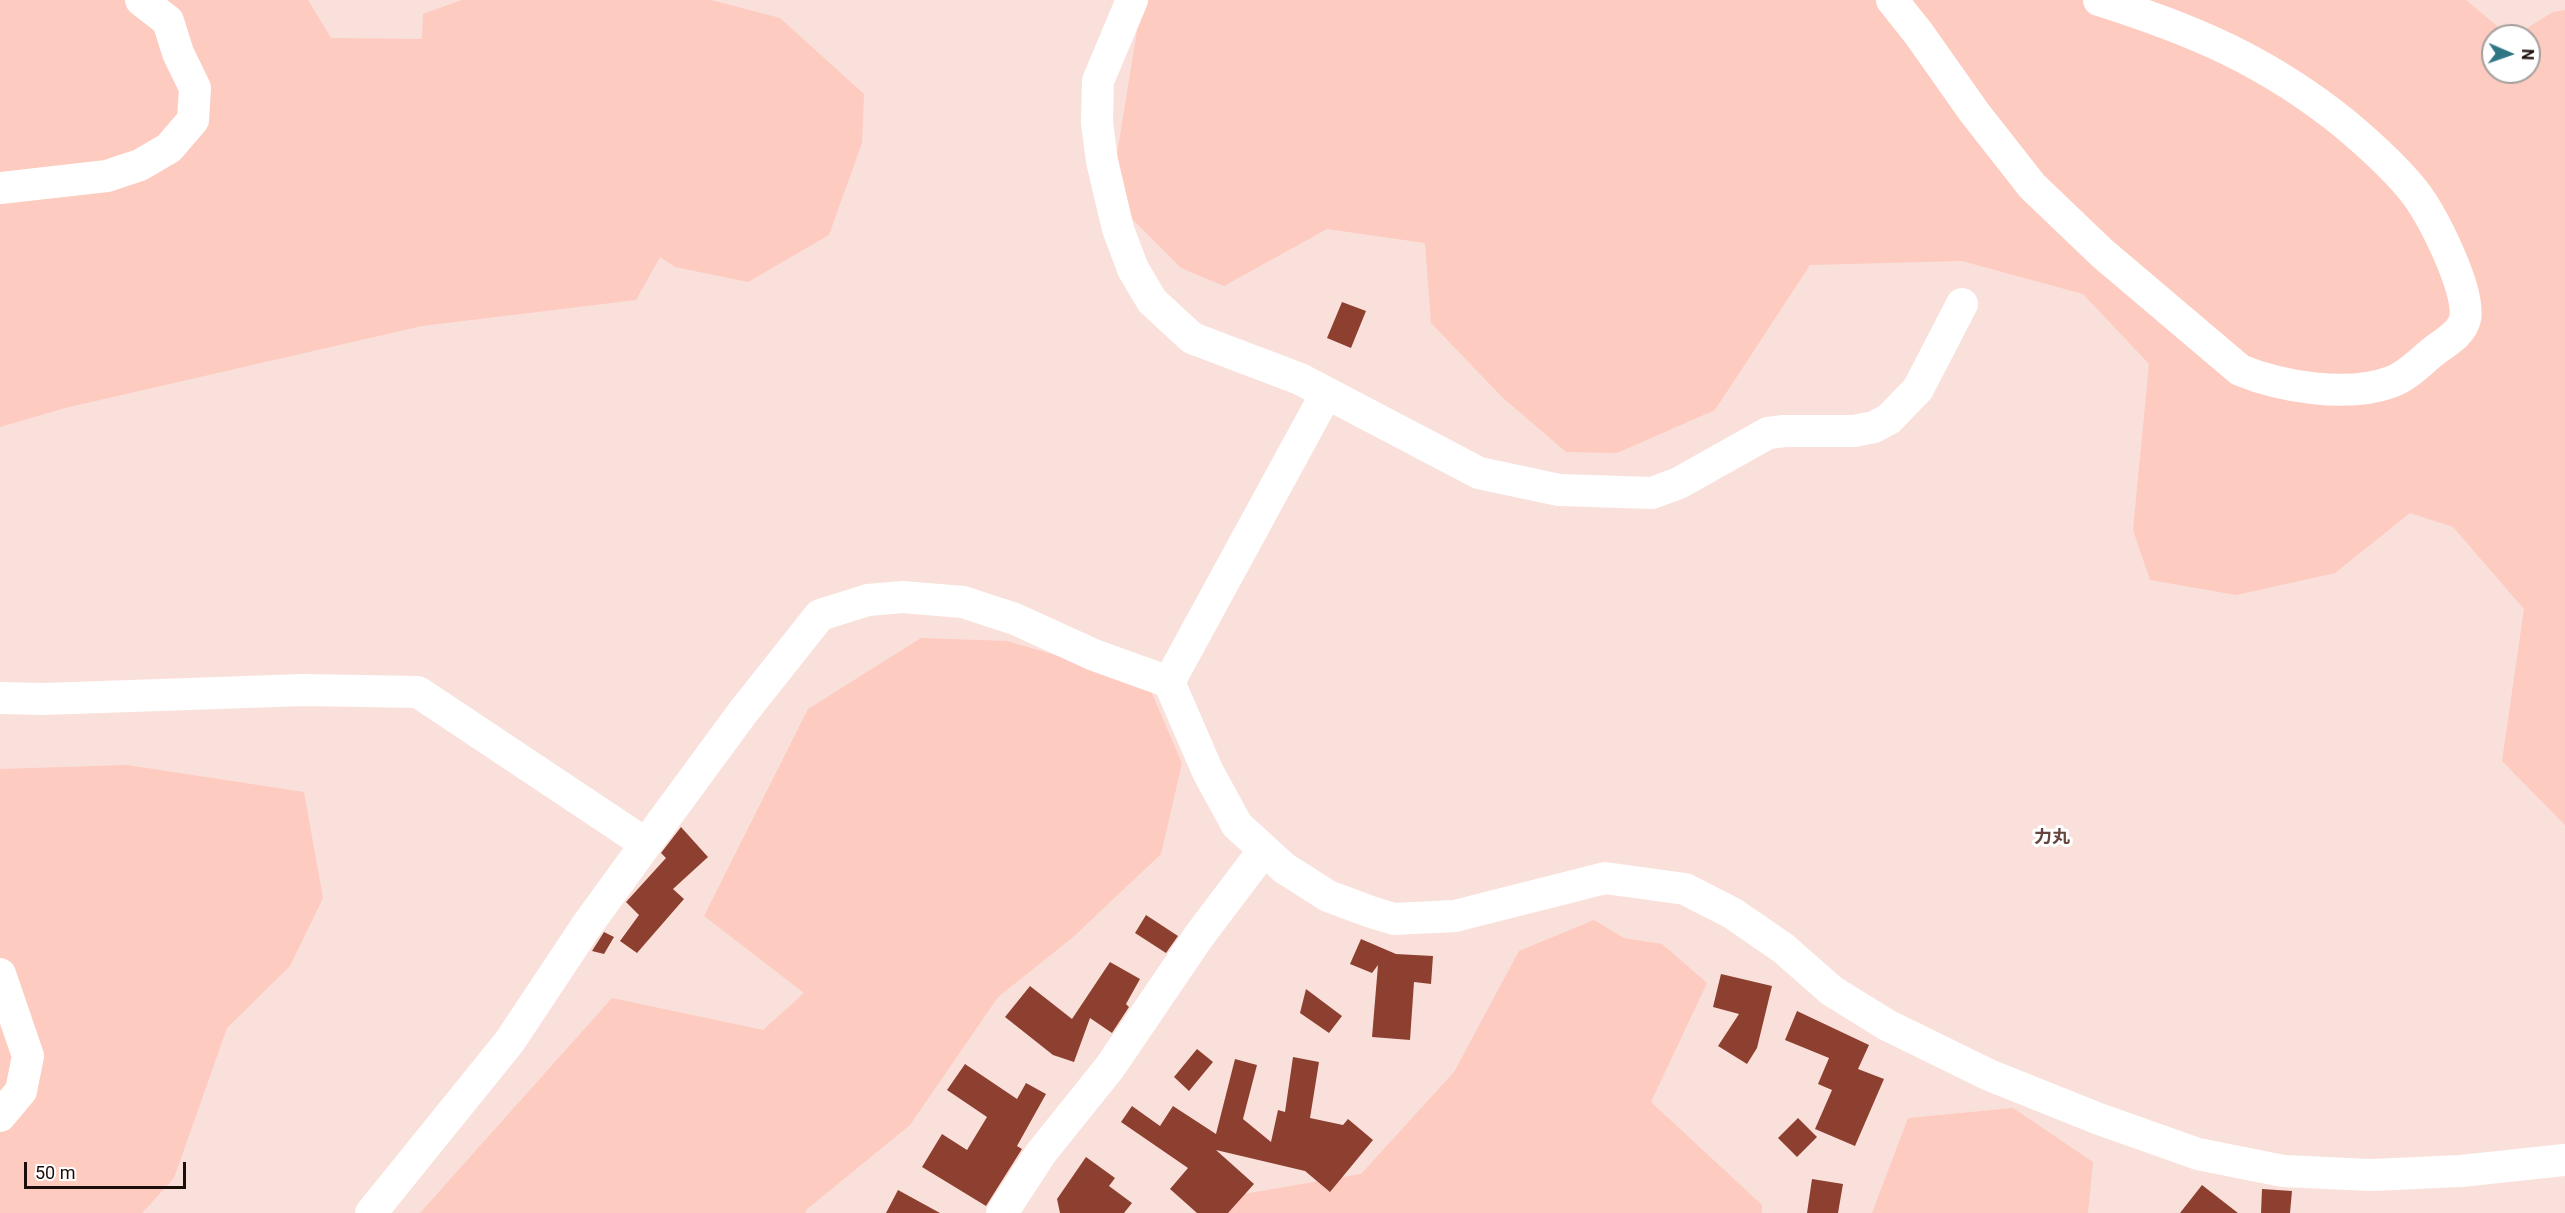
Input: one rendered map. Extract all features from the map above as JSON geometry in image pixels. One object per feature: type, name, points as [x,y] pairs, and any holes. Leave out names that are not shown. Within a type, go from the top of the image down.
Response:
[{"type":"street","points":[[0,188],[107,176],[129,169],[169,148],[193,120],[195,88],[178,53],[168,21],[141,0]]},
{"type":"street","points":[[1132,0],[1098,81],[1097,123],[1102,161],[1118,229],[1133,269],[1152,301],[1192,338],[1300,380],[1479,473],[1559,490],[1652,493],[1679,483],[1768,434],[1785,430],[1854,431],[1874,427],[1889,418],[1918,389],[1943,345],[1962,304]]},
{"type":"street","points":[[1892,0],[1974,112],[2032,186],[2102,253],[2240,370],[2268,380],[2310,388],[2374,387],[2392,382],[2410,371],[2461,330],[2465,320],[2465,298],[2437,226],[2409,186],[2362,138],[2307,94],[2215,42],[2158,19],[2099,0]]},
{"type":"street","points":[[1169,682],[1326,394]]},
{"type":"street","points":[[371,1213],[510,1041],[585,928],[645,844],[742,712],[820,615],[868,600],[903,597],[963,602],[1015,619],[1094,655],[1169,682],[1208,772],[1237,825],[1284,868],[1328,896],[1394,919],[1455,916],[1605,878],[1684,889],[1732,913],[1783,948],[1832,991],[1887,1025],[1989,1075],[2099,1119],[2198,1154],[2283,1171],[2371,1175],[2461,1171],[2565,1160]]},
{"type":"street","points":[[0,698],[44,699],[304,690],[418,692],[645,844]]},
{"type":"street","points":[[1002,1213],[1041,1153],[1110,1067],[1199,936],[1264,850]]},
{"type":"street","points":[[0,975],[28,1056],[21,1091],[0,1116]]},
{"type":"shaded area","points":[[0,0],[308,0],[331,38],[422,39],[423,14],[462,0],[711,0],[780,18],[864,94],[862,143],[829,235],[748,282],[675,267],[660,257],[636,300],[422,326],[65,408],[0,427]]},
{"type":"shaded area","points":[[1142,0],[2466,0],[2495,24],[2481,24],[2481,84],[2541,84],[2541,24],[2534,24],[2553,12],[2565,10],[2565,825],[2502,761],[2524,609],[2453,527],[2410,513],[2335,573],[2236,595],[2150,580],[2133,530],[2149,364],[2083,294],[1962,261],[1810,265],[1715,410],[1617,453],[1566,452],[1502,397],[1431,323],[1425,243],[1327,229],[1224,286],[1181,268],[1110,197]]},
{"type":"shaded area","points":[[921,638],[1007,641],[1147,682],[1182,763],[1161,854],[1072,938],[998,997],[910,1125],[806,1210],[806,1213],[420,1213],[612,998],[763,1030],[804,993],[704,916],[808,709]]},
{"type":"shaded area","points":[[127,765],[304,792],[323,898],[290,966],[227,1028],[174,1178],[142,1213],[0,1213],[0,769]]},
{"type":"shaded area","points":[[1594,920],[1624,938],[1662,944],[1707,983],[1651,1102],[1762,1205],[1762,1213],[1217,1213],[1238,1195],[1361,1174],[1454,1072],[1519,951]]},
{"type":"shaded area","points":[[2013,1108],[2093,1162],[2088,1213],[1872,1213],[1908,1118]]},
{"type":"building","points":[[1342,302],[1366,311],[1351,348],[1327,338]]},
{"type":"building","points":[[681,827],[708,857],[673,889],[684,899],[637,953],[620,941],[639,915],[626,902],[666,858],[661,853]]},
{"type":"building","points":[[1146,915],[1178,936],[1166,953],[1135,933]]},
{"type":"building","points":[[604,932],[614,937],[604,954],[592,951]]},
{"type":"building","points":[[1361,939],[1396,954],[1433,956],[1431,984],[1414,982],[1410,1040],[1372,1037],[1378,965],[1372,973],[1350,964]]},
{"type":"building","points":[[1110,962],[1140,979],[1126,1004],[1129,1007],[1112,1033],[1090,1018],[1074,1062],[1053,1055],[1005,1017],[1030,986],[1072,1019]]},
{"type":"building","points":[[1721,974],[1772,986],[1757,1048],[1747,1064],[1718,1046],[1739,1014],[1713,1007]]},
{"type":"building","points":[[1306,989],[1342,1016],[1329,1033],[1300,1013]]},
{"type":"building","points":[[1797,1011],[1869,1045],[1858,1069],[1884,1079],[1855,1146],[1815,1129],[1832,1090],[1818,1084],[1829,1058],[1785,1040]]},
{"type":"building","points":[[1197,1049],[1213,1062],[1189,1091],[1174,1077]]},
{"type":"building","points":[[1293,1057],[1319,1062],[1310,1118],[1343,1125],[1348,1119],[1373,1140],[1330,1192],[1305,1171],[1216,1150],[1254,1184],[1228,1213],[1197,1213],[1170,1189],[1188,1168],[1121,1122],[1132,1106],[1160,1126],[1173,1106],[1216,1134],[1235,1059],[1257,1065],[1243,1119],[1271,1142],[1278,1110],[1285,1112]]},
{"type":"building","points":[[965,1064],[1017,1099],[1026,1083],[1046,1094],[1017,1146],[1022,1149],[986,1206],[922,1167],[942,1134],[967,1150],[987,1117],[947,1090]]},
{"type":"building","points":[[1798,1118],[1817,1137],[1797,1157],[1778,1138]]},
{"type":"building","points":[[1086,1157],[1115,1178],[1109,1186],[1132,1203],[1124,1213],[1060,1213],[1057,1199]]},
{"type":"building","points":[[1812,1179],[1843,1184],[1838,1213],[1807,1213]]},
{"type":"building","points":[[2202,1185],[2238,1213],[2180,1213]]},
{"type":"building","points":[[2262,1189],[2292,1191],[2290,1213],[2261,1213]]},
{"type":"building","points":[[898,1190],[940,1213],[886,1213]]},
{"type":"district","name":"力丸","points":[[2052,838]]}]
